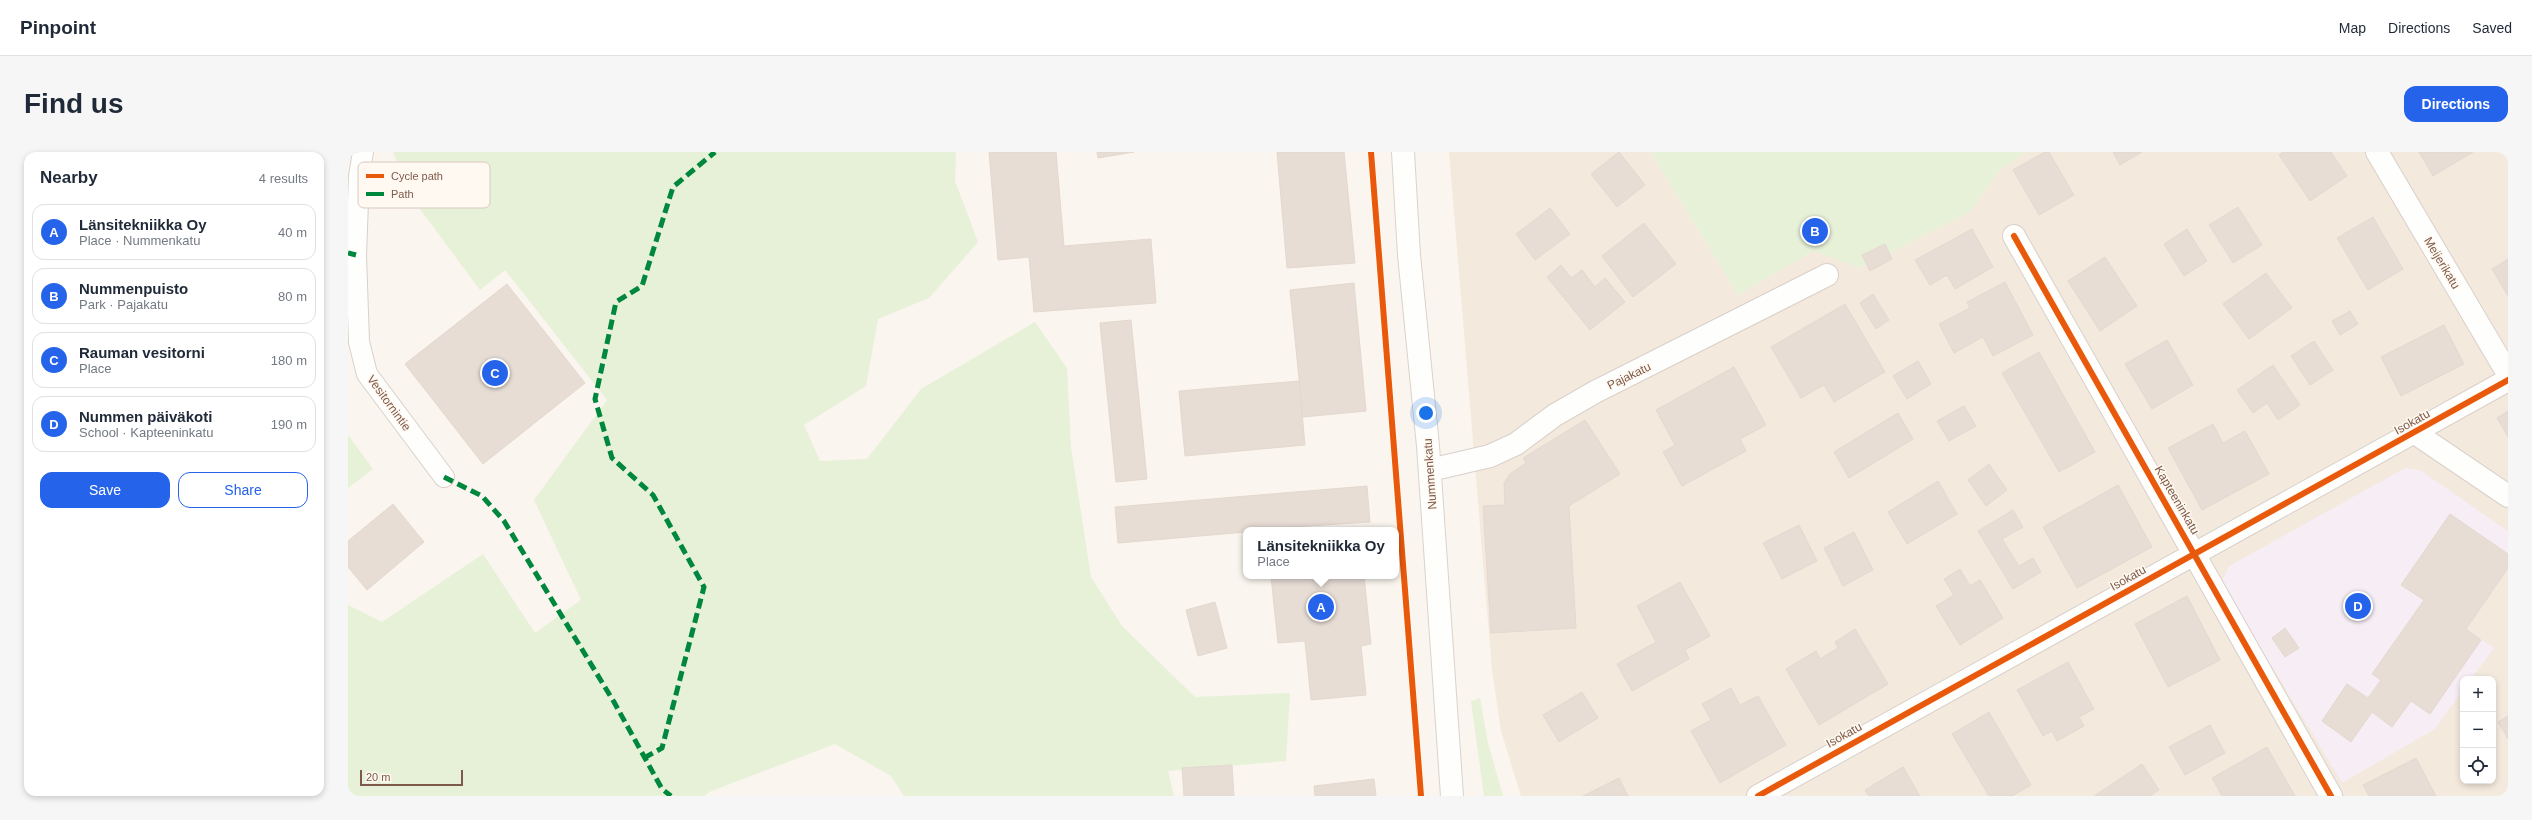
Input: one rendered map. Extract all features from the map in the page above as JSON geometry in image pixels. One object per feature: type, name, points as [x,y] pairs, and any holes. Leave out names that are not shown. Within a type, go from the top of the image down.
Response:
[{"type":"street","name":"Nummenkatu","points":[[1403,152],[1409,255],[1430,470],[1452,796]]},
{"type":"street","name":"Meijerikatu","points":[[2377,152],[2508,374]]},
{"type":"street","name":"Kapteeninkatu","points":[[2014,236],[2331,796]]},
{"type":"street","name":"Pajakatu","points":[[1430,470],[1490,456],[1516,444],[1554,415],[1595,392],[1827,275]]},
{"type":"street","name":"Isokatu","points":[[1758,796],[2415,433],[2508,380]]},
{"type":"street","points":[[2415,433],[2508,496]]},
{"type":"lane","name":"Vesitornintie","points":[[361,162],[363,152]]},
{"type":"lane","name":"Vesitornintie","points":[[358,202],[356,255],[359,342],[367,374],[444,477]]},
{"type":"shaded area","points":[[1449,152],[1651,152],[1738,295],[1814,250],[1861,268],[1969,212],[1999,171],[2025,152],[2508,152],[2508,796],[1521,796],[1501,731],[1492,670]]},
{"type":"shaded area","points":[[2405,468],[2420,470],[2508,531],[2508,568],[2466,629],[2494,648],[2473,676],[2460,676],[2460,694],[2435,729],[2342,783],[2221,582],[2229,566]]},
{"type":"green space","points":[[393,152],[956,152],[955,181],[978,242],[929,298],[878,319],[866,386],[804,425],[820,461],[867,459],[921,389],[1035,322],[1067,368],[1071,447],[1091,577],[1122,626],[1195,697],[1290,693],[1286,761],[1168,771],[1174,796],[904,796],[891,776],[835,744],[709,792],[705,796],[348,796],[348,605],[382,622],[483,554],[535,633],[581,600],[534,500],[607,400],[505,270],[480,290],[419,208],[490,208],[490,162],[397,162]]},
{"type":"green space","points":[[1651,152],[2025,152],[1999,171],[1969,212],[1861,268],[1813,251],[1738,295]]},
{"type":"green space","points":[[348,435],[373,469],[348,488]]},
{"type":"green space","points":[[1480,698],[1488,743],[1503,796],[1484,796],[1471,701]]},
{"type":"building","points":[[989,152],[1056,152],[1064,246],[1151,239],[1156,303],[1034,312],[1029,257],[998,260]]},
{"type":"building","points":[[1097,152],[1134,152],[1098,158]]},
{"type":"building","points":[[1277,152],[1344,152],[1355,263],[1287,268]]},
{"type":"building","points":[[1619,152],[1645,185],[1617,207],[1591,174]]},
{"type":"building","points":[[2045,152],[2049,152],[2074,195],[2039,215],[2013,170]]},
{"type":"building","points":[[2113,152],[2142,152],[2120,165]]},
{"type":"building","points":[[2283,152],[2331,152],[2347,176],[2310,201],[2279,155]]},
{"type":"building","points":[[2419,152],[2473,152],[2433,176]]},
{"type":"building","points":[[2238,207],[2262,245],[2233,263],[2209,225]]},
{"type":"building","points":[[1550,208],[1570,234],[1535,260],[1516,234]]},
{"type":"building","points":[[2373,217],[2403,269],[2368,290],[2337,238]]},
{"type":"building","points":[[1644,223],[1676,264],[1633,297],[1602,256]]},
{"type":"building","points":[[1972,229],[1993,267],[1955,289],[1947,275],[1930,285],[1915,260]]},
{"type":"building","points":[[2187,229],[2207,261],[2184,276],[2164,244]]},
{"type":"building","points":[[1885,244],[1892,259],[1870,271],[1862,255]]},
{"type":"building","points":[[2105,257],[2137,306],[2100,331],[2068,281]]},
{"type":"building","points":[[2508,259],[2508,296],[2492,269]]},
{"type":"building","points":[[1561,265],[1571,278],[1582,270],[1595,287],[1605,278],[1625,302],[1590,330],[1547,277]]},
{"type":"building","points":[[2266,273],[2292,308],[2249,339],[2223,304]]},
{"type":"building","points":[[2005,282],[2033,335],[1993,356],[1983,337],[1954,353],[1939,324],[1970,308],[1967,302]]},
{"type":"building","points":[[1354,283],[1366,411],[1303,417],[1290,290]]},
{"type":"building","points":[[507,284],[585,383],[483,464],[405,364]]},
{"type":"building","points":[[1873,294],[1889,320],[1876,329],[1860,303]]},
{"type":"building","points":[[1845,304],[1885,372],[1834,402],[1824,385],[1801,398],[1771,347]]},
{"type":"building","points":[[2350,311],[2358,324],[2340,335],[2332,321]]},
{"type":"building","points":[[1131,320],[1147,479],[1116,482],[1100,323]]},
{"type":"building","points":[[2444,325],[2464,364],[2401,396],[2381,357]]},
{"type":"building","points":[[2167,340],[2193,385],[2152,409],[2125,364]]},
{"type":"building","points":[[2314,341],[2333,370],[2310,385],[2291,356]]},
{"type":"building","points":[[2039,352],[2095,452],[2059,472],[2002,373]]},
{"type":"building","points":[[1918,361],[1931,384],[1907,399],[1893,376]]},
{"type":"building","points":[[2273,365],[2300,405],[2278,420],[2267,403],[2253,413],[2237,390]]},
{"type":"building","points":[[1734,367],[1766,425],[1740,439],[1746,451],[1682,486],[1663,452],[1675,445],[1656,410]]},
{"type":"building","points":[[1299,381],[1305,445],[1185,456],[1179,391]]},
{"type":"building","points":[[1964,406],[1976,426],[1949,441],[1937,421]]},
{"type":"building","points":[[2508,411],[2508,437],[2497,418]]},
{"type":"building","points":[[1898,413],[1913,439],[1849,478],[1834,452]]},
{"type":"building","points":[[1585,420],[1620,474],[1569,506],[1576,628],[1491,633],[1483,506],[1505,505],[1504,483],[1510,474],[1526,463],[1523,458]]},
{"type":"building","points":[[2213,424],[2223,443],[2245,431],[2269,474],[2202,510],[2168,448]]},
{"type":"building","points":[[1989,464],[2007,490],[1986,506],[1968,480]]},
{"type":"building","points":[[1938,481],[1957,514],[1907,544],[1888,512]]},
{"type":"building","points":[[2118,485],[2152,547],[2077,588],[2043,527]]},
{"type":"building","points":[[1367,486],[1370,522],[1292,527],[1243,527],[1243,532],[1118,543],[1115,507]]},
{"type":"building","points":[[393,504],[424,542],[367,590],[348,567],[348,541]]},
{"type":"building","points":[[2013,510],[2023,527],[2002,539],[2019,566],[2033,558],[2041,572],[2013,589],[1978,531]]},
{"type":"building","points":[[2450,514],[2508,554],[2508,568],[2466,629],[2481,640],[2430,714],[2411,701],[2392,727],[2372,712],[2351,742],[2322,721],[2347,684],[2368,698],[2381,680],[2372,674],[2424,600],[2401,585]]},
{"type":"building","points":[[1799,525],[1817,561],[1782,579],[1763,543]]},
{"type":"building","points":[[1854,532],[1873,570],[1843,586],[1824,548]]},
{"type":"building","points":[[1960,569],[1970,586],[1980,580],[2003,618],[1960,645],[1936,606],[1954,595],[1944,579]]},
{"type":"building","points":[[1271,579],[1364,579],[1371,644],[1361,646],[1366,695],[1311,700],[1305,641],[1278,643]]},
{"type":"building","points":[[1680,582],[1710,636],[1685,650],[1689,659],[1632,691],[1617,664],[1656,642],[1637,606]]},
{"type":"building","points":[[2187,596],[2220,660],[2168,687],[2135,624]]},
{"type":"building","points":[[1215,602],[1227,648],[1198,656],[1186,610]]},
{"type":"building","points":[[2285,628],[2299,648],[2285,657],[2272,638]]},
{"type":"building","points":[[1855,629],[1888,684],[1819,725],[1786,669],[1816,651],[1820,659],[1838,648],[1835,642]]},
{"type":"building","points":[[2068,662],[2094,709],[2079,717],[2084,726],[2057,741],[2052,731],[2043,736],[2017,690]]},
{"type":"building","points":[[1731,688],[1740,705],[1758,696],[1786,745],[1720,783],[1691,731],[1711,720],[1702,704]]},
{"type":"building","points":[[1582,692],[1598,718],[1559,742],[1543,715]]},
{"type":"building","points":[[1989,712],[2031,785],[2012,796],[1989,796],[1952,734]]},
{"type":"building","points":[[2508,716],[2508,739],[2498,722]]},
{"type":"building","points":[[2210,725],[2225,753],[2185,775],[2169,747]]},
{"type":"building","points":[[2267,747],[2295,796],[2222,796],[2212,778]]},
{"type":"building","points":[[2416,758],[2436,796],[2369,796],[2363,785]]},
{"type":"building","points":[[2142,764],[2159,790],[2150,796],[2094,796]]},
{"type":"building","points":[[1232,765],[1234,796],[1184,796],[1182,768]]},
{"type":"building","points":[[1903,767],[1920,796],[1869,796],[1865,790]]},
{"type":"building","points":[[1619,778],[1628,796],[1583,796]]},
{"type":"building","points":[[1374,779],[1376,796],[1315,796],[1314,786]]},
{"type":"marked path","points":[[644,758],[662,748],[704,587],[653,495],[612,458],[595,399],[616,302],[642,286],[673,187],[715,152]]},
{"type":"marked path","points":[[348,253],[356,255]]},
{"type":"marked path","points":[[444,477],[482,496],[504,521],[614,702],[662,789],[671,796]]},
{"type":"cycle path","points":[[1371,152],[1421,796]]},
{"type":"cycle path","points":[[2014,236],[2331,796]]},
{"type":"cycle path","points":[[1758,796],[2508,380]]},
{"type":"place","name":"Nummenpuisto","points":[[1815,231]]},
{"type":"place","name":"Rauman vesitorni","points":[[495,373]]},
{"type":"place","name":"Nummen päiväkoti","points":[[2358,606]]},
{"type":"place","name":"Länsitekniikka Oy","points":[[1321,607]]}]
